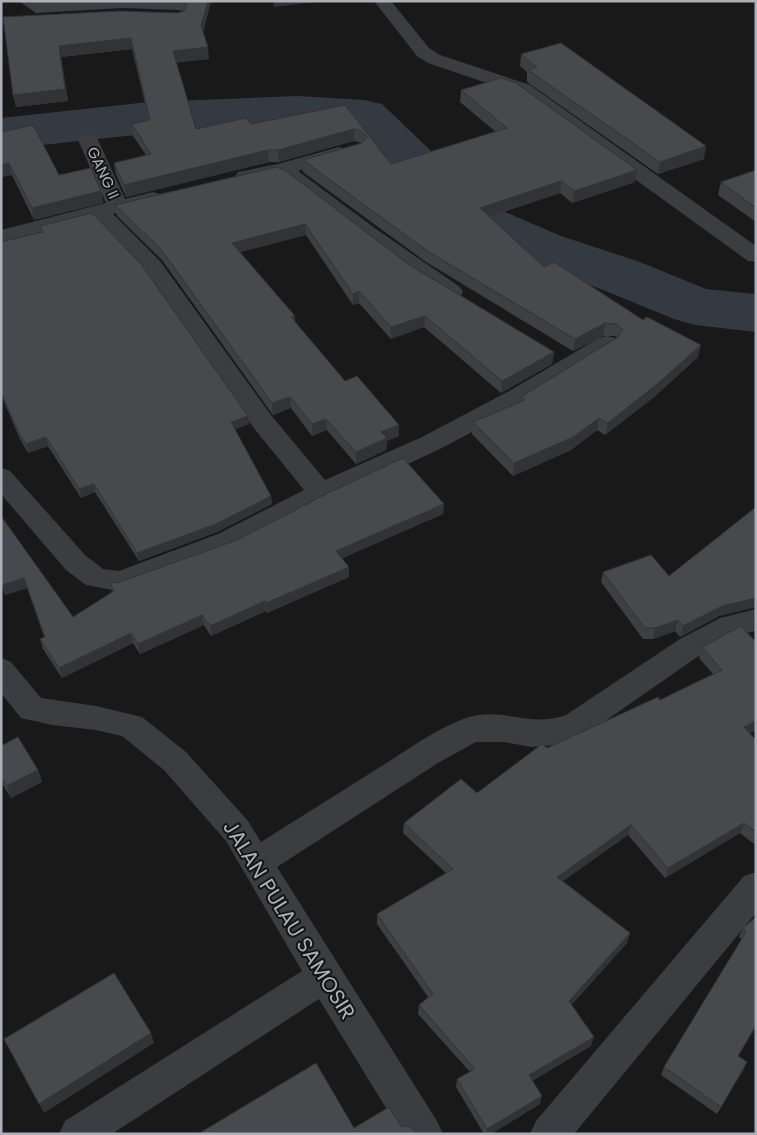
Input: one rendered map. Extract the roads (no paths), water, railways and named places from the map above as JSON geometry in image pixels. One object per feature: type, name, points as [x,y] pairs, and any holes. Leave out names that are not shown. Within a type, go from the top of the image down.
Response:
[{"type":"street","points":[[382,1],[423,52],[434,59],[523,89],[756,256]]},
{"type":"street","name":"GANG II","points":[[88,140],[109,210]]},
{"type":"street","points":[[222,181],[269,170],[280,170],[354,149]]},
{"type":"street","points":[[280,170],[295,177],[410,264],[470,303]]},
{"type":"street","points":[[1,236],[175,193]]},
{"type":"street","points":[[109,210],[152,266],[262,421],[321,493]]},
{"type":"street","points":[[1,477],[76,564],[96,578],[118,581],[228,541],[321,493],[431,443],[520,396],[563,358],[607,342]]},
{"type":"street","points":[[255,863],[427,754],[465,733],[479,728],[496,728],[532,734],[554,732],[577,724],[596,709],[690,648],[730,626],[756,620]]},
{"type":"street","name":"JALAN PULAU SAMOSIR","points":[[1,670],[21,698],[32,709],[96,718],[131,726],[154,742],[175,761],[237,831],[324,976],[424,1134]]},
{"type":"street","points":[[549,1134],[604,1072],[756,887]]},
{"type":"street","points":[[78,1134],[324,976]]},
{"type":"waterway","points":[[1,134],[149,117],[298,111],[364,115],[411,161],[435,202],[541,248],[619,275],[695,306],[756,313]]}]
